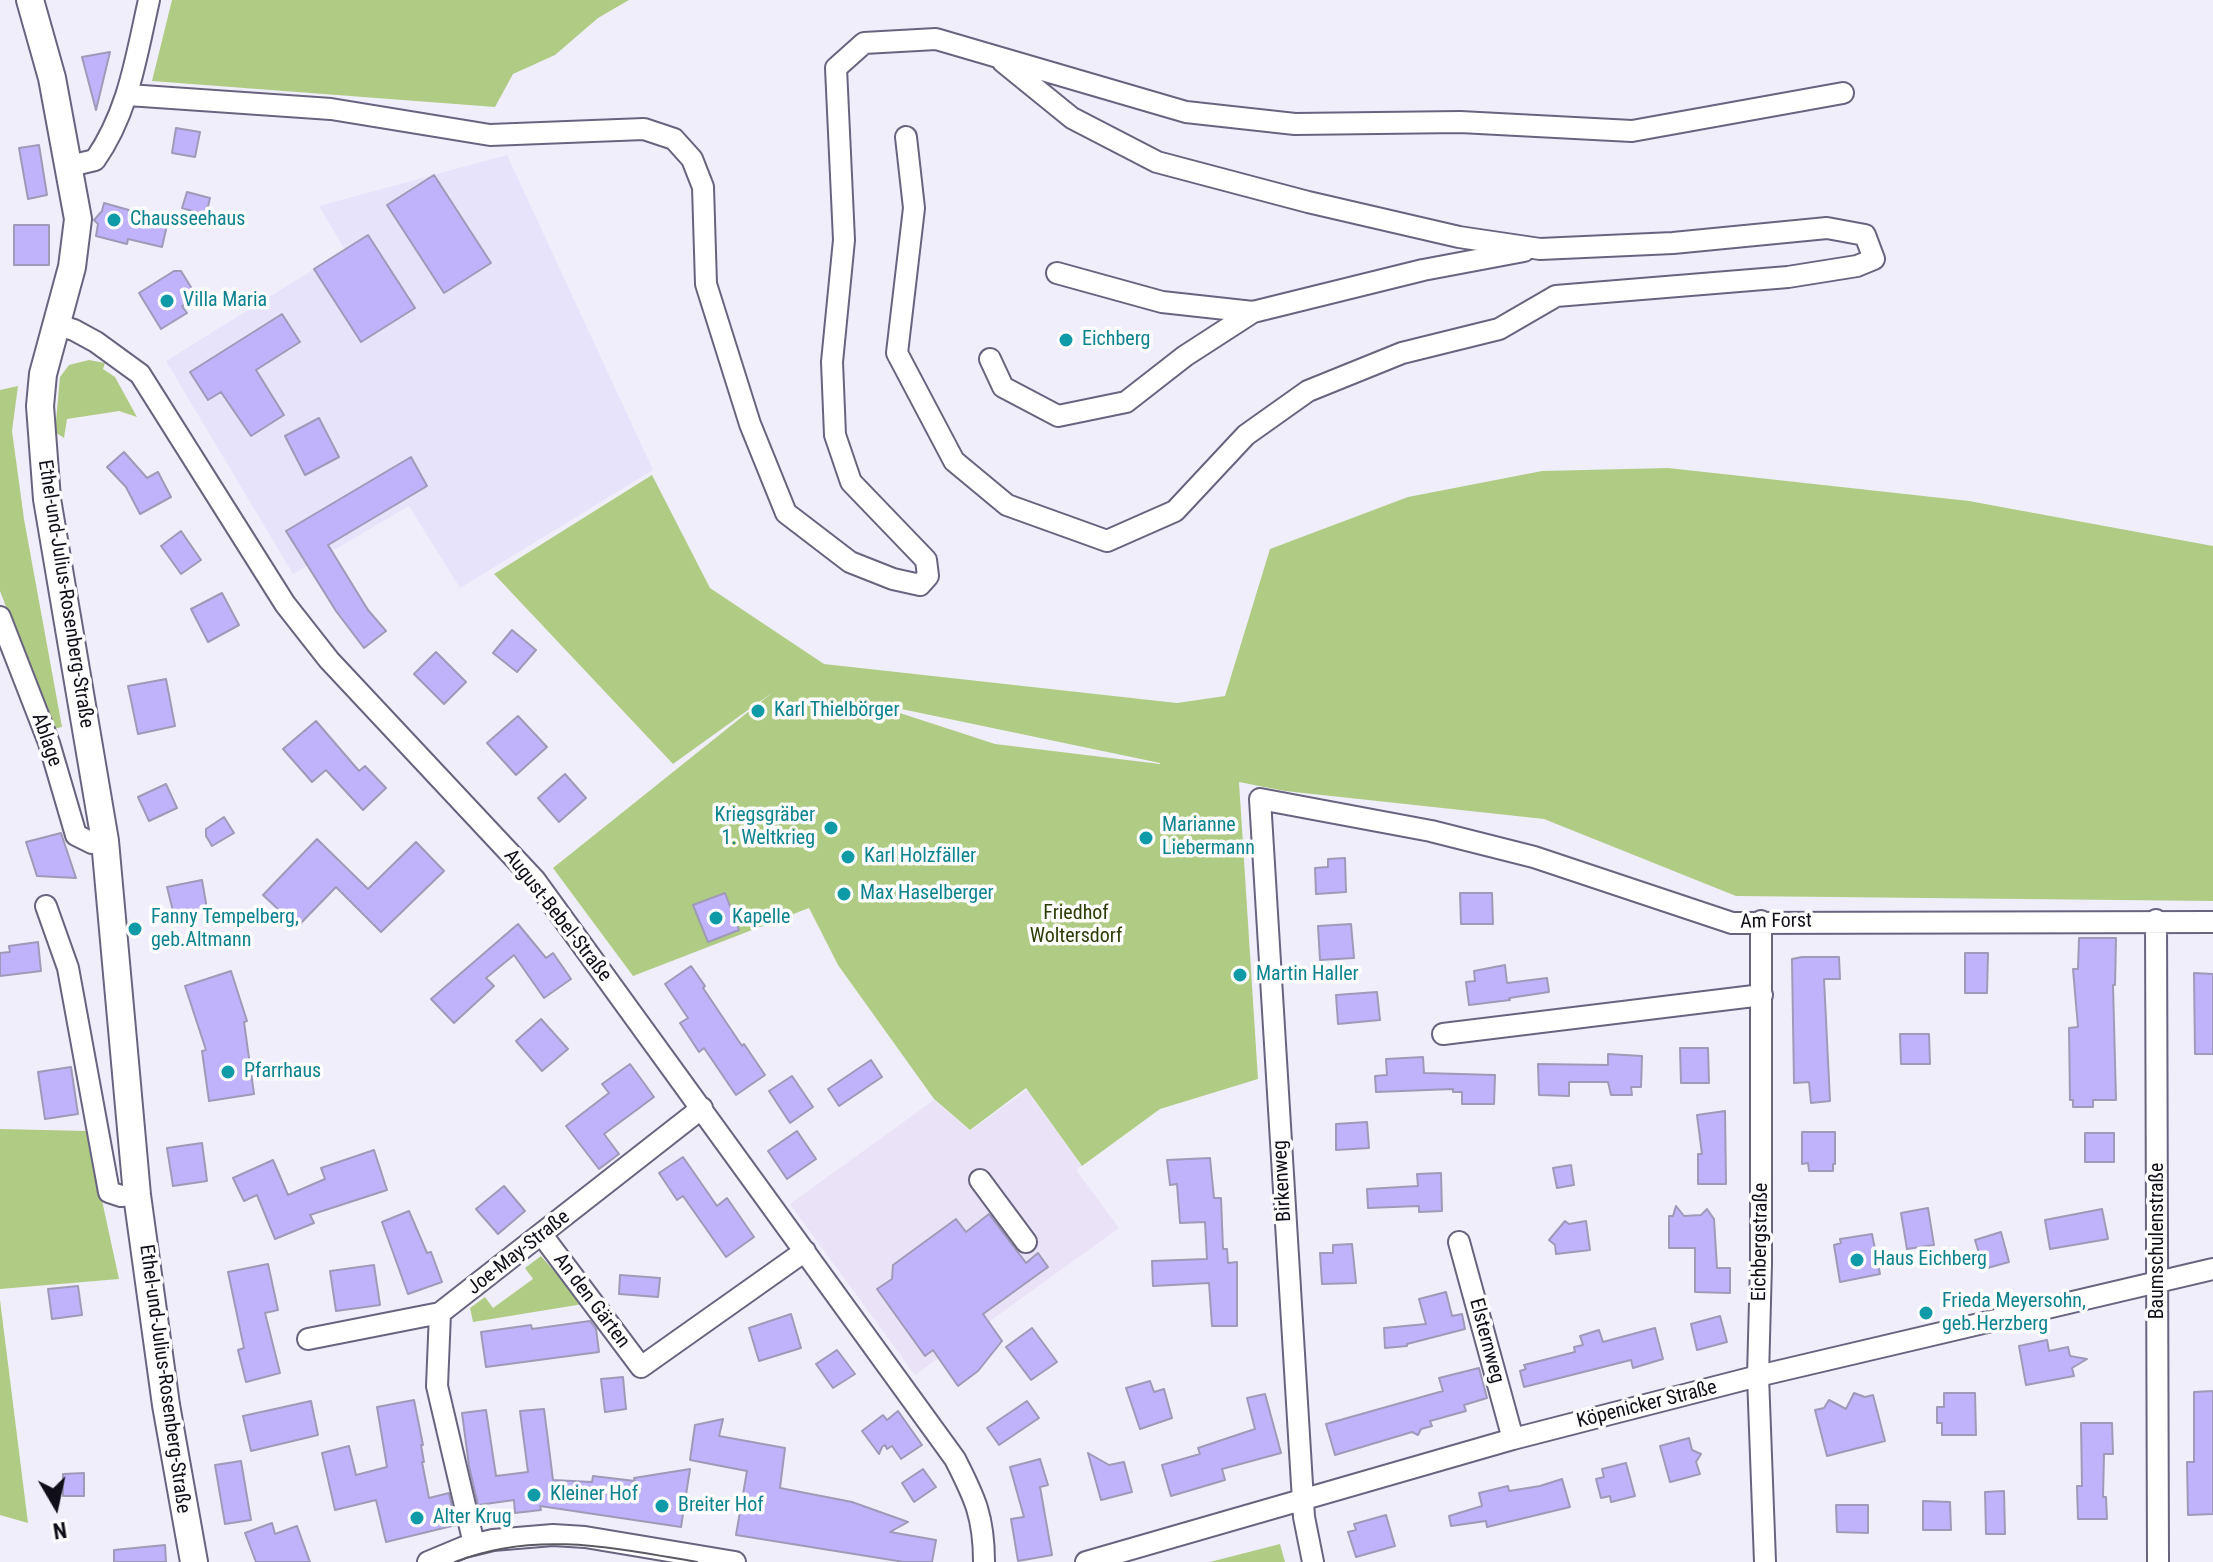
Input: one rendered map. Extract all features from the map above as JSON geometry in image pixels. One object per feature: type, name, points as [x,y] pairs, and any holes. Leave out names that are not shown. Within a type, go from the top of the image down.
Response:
[{"type":"main road","name":"Ethel-und-Julius-Rosenberg-Straße","points":[[30,0],[52,78],[78,219],[72,267],[43,374],[41,448],[105,841],[137,1195],[166,1405],[194,1562]]},
{"type":"street","points":[[70,166],[95,160],[112,135],[128,95],[149,0]]},
{"type":"street","points":[[128,95],[331,109],[490,135],[644,129],[674,139],[692,159],[703,187],[706,284],[750,424],[786,513],[850,562],[893,579],[920,585],[928,576],[926,560],[851,482],[835,435],[832,362],[844,240],[836,68],[864,43],[936,39],[1186,112],[1295,124],[1460,122],[1632,131],[1843,93]]},
{"type":"street","points":[[997,57],[1072,118],[1157,162],[1308,202],[1459,237],[1540,249]]},
{"type":"street","points":[[906,137],[914,208],[897,353],[954,461],[1007,505],[1107,541],[1175,511],[1246,435],[1308,391],[1402,353],[1499,329],[1556,296],[1788,277],[1857,266],[1874,259],[1865,235],[1827,228],[1673,243],[1540,249],[1423,270],[1253,312],[1185,356],[1126,402],[1058,416],[1003,387],[990,359]]},
{"type":"street","points":[[1057,273],[1162,302],[1253,312]]},
{"type":"street","name":"August-Bebel-Straße","points":[[58,325],[96,342],[140,374],[285,604],[329,660],[535,880],[955,1459],[976,1500],[981,1519],[984,1562]]},
{"type":"street","name":"Ablage","points":[[0,617],[49,743],[76,835],[92,843],[105,841]]},
{"type":"street","name":"Am Forst","points":[[1260,799],[1446,835],[1534,857],[1732,923],[2213,922]]},
{"type":"street","name":"Birkenweg","points":[[1260,799],[1305,1531],[1313,1562]]},
{"type":"street","points":[[46,906],[68,968],[109,1192],[121,1196],[137,1195]]},
{"type":"street","name":"Baumschulenstraße","points":[[2156,920],[2158,1562]]},
{"type":"street","name":"Eichbergstraße","points":[[1761,921],[1758,1376],[1765,1562]]},
{"type":"street","points":[[1443,1034],[1762,995]]},
{"type":"street","name":"Joe-May-Straße","points":[[308,1339],[440,1313],[702,1108]]},
{"type":"street","points":[[980,1180],[1026,1242]]},
{"type":"street","name":"An den Gärten","points":[[542,1235],[641,1367],[805,1251]]},
{"type":"street","name":"Elsternweg","points":[[1459,1242],[1513,1439]]},
{"type":"street","name":"Köpenicker Straße","points":[[1086,1562],[1513,1439],[1758,1376],[2213,1269]]},
{"type":"street","points":[[440,1313],[437,1386],[474,1544]]},
{"type":"street","points":[[428,1562],[474,1544],[510,1537],[565,1535],[735,1562]]},
{"type":"shaded area","points":[[507,155],[653,470],[460,588],[409,506],[293,574],[166,361],[345,250],[319,206]]},
{"type":"shaded area","points":[[1027,1090],[1081,1166],[1076,1170],[1119,1228],[915,1375],[790,1204],[934,1100],[970,1131]]},
{"type":"green space","points":[[172,0],[629,0],[598,18],[555,55],[513,74],[495,107],[152,81]]},
{"type":"green space","points":[[89,360],[105,363],[103,369],[115,377],[137,417],[119,411],[67,419],[64,438],[55,432],[60,377],[69,365]]},
{"type":"green space","points":[[18,386],[12,431],[24,519],[62,727],[53,729],[0,591],[0,390]]},
{"type":"green space","name":"Friedhof Woltersdorf","points":[[1668,468],[1969,501],[2213,546],[2213,901],[1736,896],[1544,819],[1285,791],[1239,782],[1258,1079],[1160,1109],[1082,1166],[1026,1088],[970,1130],[934,1099],[838,965],[809,908],[633,976],[553,868],[773,692],[673,764],[494,574],[652,475],[710,588],[824,664],[1177,703],[1225,696],[1270,549],[1408,497],[1542,471]],"holes":[[[863,701],[1160,763],[995,744]]]},
{"type":"green space","points":[[0,1129],[87,1131],[119,1279],[0,1289]]},
{"type":"green space","points":[[541,1256],[583,1304],[473,1322],[470,1308],[485,1297],[493,1308],[533,1279],[525,1268]]},
{"type":"green space","points":[[0,1300],[28,1523],[0,1515]]},
{"type":"green space","points":[[1280,1544],[1285,1562],[1210,1562]]},
{"type":"building","points":[[110,52],[96,110],[82,57]]},
{"type":"building","points":[[176,128],[200,132],[195,157],[172,153]]},
{"type":"building","points":[[39,145],[47,195],[28,199],[19,148]]},
{"type":"building","points":[[434,175],[491,263],[444,293],[387,205]]},
{"type":"building","points":[[187,192],[210,198],[206,215],[182,208]]},
{"type":"building","points":[[104,203],[168,221],[162,247],[128,239],[127,244],[96,236],[98,224],[94,220]]},
{"type":"building","points":[[14,225],[49,225],[49,265],[14,265]]},
{"type":"building","points":[[368,235],[415,308],[361,342],[314,269]]},
{"type":"building","name":"Villa Maria","points":[[174,271],[181,271],[197,297],[182,306],[187,313],[161,329],[139,293]]},
{"type":"building","points":[[282,314],[300,342],[256,370],[284,415],[251,436],[221,392],[208,400],[190,372]]},
{"type":"building","points":[[319,418],[339,457],[305,475],[285,436]]},
{"type":"building","points":[[124,452],[147,478],[158,472],[171,497],[140,514],[126,487],[107,467]]},
{"type":"building","points":[[411,457],[427,486],[328,545],[368,610],[386,631],[364,648],[336,611],[286,531]]},
{"type":"building","points":[[181,531],[201,560],[181,574],[161,546]]},
{"type":"building","points":[[222,593],[239,625],[208,642],[191,609]]},
{"type":"building","points":[[512,630],[536,650],[517,672],[493,653]]},
{"type":"building","points":[[436,652],[466,682],[444,704],[414,674]]},
{"type":"building","points":[[166,679],[175,726],[138,734],[128,686]]},
{"type":"building","points":[[518,716],[547,747],[516,775],[487,743]]},
{"type":"building","points":[[316,721],[359,771],[365,766],[386,788],[363,810],[326,770],[312,782],[283,749]]},
{"type":"building","points":[[565,774],[586,798],[559,822],[538,798]]},
{"type":"building","points":[[166,784],[177,808],[149,821],[138,797]]},
{"type":"building","points":[[224,817],[234,833],[212,846],[206,829]]},
{"type":"building","points":[[61,833],[76,878],[37,876],[26,842]]},
{"type":"building","points":[[317,839],[368,889],[416,842],[444,871],[381,932],[336,887],[297,927],[263,895]]},
{"type":"building","points":[[1345,858],[1346,892],[1316,894],[1315,868],[1328,867],[1328,859]]},
{"type":"building","points":[[202,880],[207,909],[174,915],[167,887]]},
{"type":"building","name":"Kapelle","points":[[725,893],[739,930],[708,942],[693,905]]},
{"type":"building","points":[[1460,893],[1492,893],[1493,924],[1461,924]]},
{"type":"building","points":[[518,924],[546,958],[553,953],[571,979],[544,998],[514,955],[486,978],[494,986],[454,1023],[431,999]]},
{"type":"building","points":[[1351,924],[1354,958],[1320,960],[1318,926]]},
{"type":"building","points":[[2079,938],[2116,938],[2113,985],[2116,1100],[2093,1100],[2093,1107],[2073,1107],[2073,1100],[2070,1100],[2069,1028],[2078,1027],[2073,969],[2078,969]]},
{"type":"building","points":[[38,942],[41,971],[0,976],[0,953],[10,952],[9,946]]},
{"type":"building","points":[[1965,953],[1988,953],[1987,993],[1965,993]]},
{"type":"building","points":[[1839,957],[1840,979],[1824,979],[1830,1101],[1811,1103],[1809,1082],[1794,1083],[1792,959]]},
{"type":"building","points":[[1505,965],[1507,983],[1547,978],[1549,992],[1469,1005],[1466,982],[1475,981],[1474,971]]},
{"type":"building","points":[[691,966],[742,1046],[744,1044],[765,1075],[736,1095],[704,1048],[699,1052],[680,1023],[688,1018],[665,984]]},
{"type":"building","points":[[231,971],[247,1021],[244,1022],[254,1094],[209,1101],[202,1051],[206,1050],[185,986]]},
{"type":"building","points":[[2194,973],[2213,974],[2213,1054],[2195,1054]]},
{"type":"building","points":[[1377,992],[1380,1020],[1338,1024],[1336,995]]},
{"type":"building","points":[[541,1019],[568,1049],[542,1071],[516,1041]]},
{"type":"building","points":[[1900,1034],[1929,1034],[1930,1064],[1901,1064]]},
{"type":"building","points":[[1680,1048],[1708,1048],[1709,1083],[1681,1083]]},
{"type":"building","points":[[1608,1054],[1642,1056],[1641,1087],[1631,1087],[1632,1095],[1611,1095],[1608,1082],[1569,1082],[1569,1096],[1539,1095],[1538,1064],[1608,1065]]},
{"type":"building","points":[[1423,1057],[1424,1073],[1495,1075],[1494,1104],[1462,1104],[1462,1092],[1453,1092],[1453,1089],[1376,1092],[1375,1076],[1387,1075],[1386,1059]]},
{"type":"building","points":[[871,1060],[882,1077],[839,1106],[828,1089]]},
{"type":"building","points":[[630,1064],[654,1097],[604,1134],[619,1154],[599,1169],[566,1126],[609,1093],[602,1084]]},
{"type":"building","points":[[71,1067],[78,1114],[45,1119],[38,1072]]},
{"type":"building","points":[[792,1076],[813,1107],[790,1123],[769,1091]]},
{"type":"building","points":[[1725,1111],[1726,1184],[1698,1184],[1698,1154],[1702,1154],[1697,1115]]},
{"type":"building","points":[[1367,1122],[1369,1148],[1336,1150],[1336,1124]]},
{"type":"building","points":[[797,1131],[816,1159],[787,1179],[768,1151]]},
{"type":"building","points":[[1802,1132],[1835,1132],[1833,1171],[1809,1171],[1808,1163],[1802,1164]]},
{"type":"building","points":[[2085,1133],[2114,1133],[2114,1162],[2085,1162]]},
{"type":"building","points":[[202,1143],[207,1181],[173,1186],[167,1148]]},
{"type":"building","points":[[374,1150],[387,1190],[310,1215],[314,1223],[275,1239],[257,1195],[244,1201],[233,1178],[273,1160],[288,1195],[325,1179],[321,1168]]},
{"type":"building","points":[[683,1157],[717,1206],[727,1198],[754,1237],[726,1257],[683,1196],[677,1200],[659,1173]]},
{"type":"building","points":[[1210,1158],[1214,1198],[1221,1198],[1223,1249],[1227,1249],[1228,1263],[1237,1262],[1237,1326],[1212,1326],[1209,1283],[1153,1286],[1152,1261],[1207,1259],[1205,1222],[1180,1223],[1177,1184],[1170,1185],[1167,1160]]},
{"type":"building","points":[[1571,1165],[1574,1185],[1557,1188],[1553,1168]]},
{"type":"building","points":[[1441,1173],[1442,1211],[1419,1212],[1419,1206],[1368,1208],[1367,1189],[1418,1186],[1417,1174]]},
{"type":"building","points":[[504,1186],[525,1211],[498,1234],[476,1209]]},
{"type":"building","points":[[1676,1206],[1684,1216],[1701,1215],[1707,1209],[1714,1219],[1717,1268],[1730,1268],[1730,1293],[1695,1292],[1695,1248],[1669,1248],[1669,1216],[1673,1216]]},
{"type":"building","points":[[1928,1208],[1934,1245],[1907,1249],[1901,1213]]},
{"type":"building","points":[[2102,1209],[2108,1239],[2050,1249],[2045,1220]]},
{"type":"building","points":[[409,1211],[427,1253],[431,1252],[442,1282],[408,1294],[382,1222]]},
{"type":"building","points":[[989,1214],[1026,1263],[1038,1253],[1048,1267],[983,1314],[1002,1341],[978,1371],[958,1386],[933,1350],[925,1356],[877,1289],[892,1279],[893,1265],[956,1219],[966,1232]]},
{"type":"building","points":[[1565,1221],[1569,1224],[1586,1221],[1590,1250],[1556,1254],[1555,1245],[1549,1240]]},
{"type":"building","points":[[2001,1232],[2009,1262],[1984,1269],[1975,1240]]},
{"type":"building","name":"Haus Eichberg","points":[[1872,1234],[1880,1274],[1840,1282],[1834,1245],[1841,1243],[1840,1239]]},
{"type":"building","points":[[1352,1244],[1356,1283],[1322,1284],[1320,1253],[1333,1253],[1333,1245]]},
{"type":"building","points":[[268,1264],[278,1310],[265,1313],[280,1373],[246,1382],[238,1350],[244,1348],[228,1272]]},
{"type":"building","points":[[374,1265],[380,1305],[336,1311],[330,1271]]},
{"type":"building","points":[[620,1275],[660,1278],[658,1297],[619,1294]]},
{"type":"building","points":[[78,1286],[82,1315],[52,1319],[48,1289]]},
{"type":"building","points":[[1446,1292],[1452,1316],[1462,1314],[1465,1329],[1407,1346],[1385,1348],[1384,1328],[1426,1324],[1419,1299]]},
{"type":"building","points":[[791,1314],[801,1348],[759,1361],[749,1328]]},
{"type":"building","points":[[1720,1316],[1727,1342],[1697,1350],[1691,1324]]},
{"type":"building","points":[[590,1321],[596,1329],[599,1352],[486,1367],[481,1332]]},
{"type":"building","points":[[1032,1328],[1057,1362],[1031,1380],[1006,1347]]},
{"type":"building","points":[[1655,1328],[1663,1359],[1633,1368],[1631,1360],[1524,1387],[1520,1371],[1526,1369],[1524,1365],[1575,1352],[1574,1347],[1583,1345],[1580,1336],[1599,1330],[1603,1342]]},
{"type":"building","points":[[2047,1340],[2049,1351],[2068,1347],[2070,1356],[2087,1359],[2072,1368],[2074,1376],[2026,1385],[2019,1346]]},
{"type":"building","points":[[837,1350],[855,1374],[833,1388],[816,1364]]},
{"type":"building","points":[[1479,1368],[1487,1398],[1464,1405],[1466,1411],[1430,1421],[1432,1426],[1421,1429],[1418,1435],[1412,1432],[1335,1455],[1326,1424],[1443,1391],[1439,1378]]},
{"type":"building","points":[[623,1377],[626,1409],[605,1412],[601,1379]]},
{"type":"building","points":[[1150,1381],[1154,1392],[1164,1389],[1172,1418],[1140,1429],[1126,1388]]},
{"type":"building","points":[[2213,1391],[2213,1514],[2188,1515],[2187,1462],[2194,1462],[2194,1392]]},
{"type":"building","points":[[1854,1393],[1865,1397],[1873,1395],[1885,1441],[1827,1456],[1815,1410],[1824,1408],[1829,1400],[1846,1409]]},
{"type":"building","points":[[1944,1393],[1975,1393],[1976,1435],[1942,1435],[1942,1423],[1937,1423],[1937,1407],[1944,1407]]},
{"type":"building","points":[[1265,1394],[1281,1453],[1222,1469],[1225,1480],[1171,1496],[1162,1465],[1200,1454],[1198,1448],[1255,1429],[1247,1398]]},
{"type":"building","points":[[414,1400],[429,1498],[449,1493],[456,1525],[386,1542],[376,1500],[335,1510],[322,1453],[349,1446],[356,1475],[387,1467],[377,1407]]},
{"type":"building","points":[[311,1401],[318,1435],[251,1451],[243,1416]]},
{"type":"building","points":[[1027,1401],[1039,1418],[999,1445],[987,1428]]},
{"type":"building","points":[[544,1409],[553,1480],[592,1482],[593,1476],[635,1481],[634,1478],[690,1469],[681,1527],[540,1506],[541,1510],[515,1513],[514,1500],[478,1505],[462,1413],[486,1410],[496,1476],[528,1472],[520,1411]]},
{"type":"building","points":[[898,1411],[922,1445],[901,1459],[892,1446],[887,1449],[885,1445],[879,1454],[862,1431],[883,1415],[887,1420]]},
{"type":"building","points":[[723,1419],[719,1436],[785,1448],[780,1488],[852,1502],[908,1522],[890,1532],[936,1540],[932,1562],[904,1562],[736,1535],[747,1471],[690,1460],[695,1425]]},
{"type":"building","points":[[2081,1423],[2112,1423],[2113,1454],[2104,1454],[2103,1497],[2106,1497],[2107,1519],[2078,1519],[2077,1486],[2082,1486]]},
{"type":"building","points":[[1689,1438],[1692,1450],[1701,1454],[1696,1462],[1700,1474],[1670,1482],[1660,1446]]},
{"type":"building","points":[[1088,1453],[1109,1465],[1124,1462],[1132,1492],[1101,1500]]},
{"type":"building","points":[[1040,1459],[1048,1485],[1040,1487],[1052,1555],[1018,1561],[1011,1519],[1024,1517],[1010,1467]]},
{"type":"building","points":[[241,1461],[251,1520],[225,1524],[215,1465]]},
{"type":"building","points":[[1626,1463],[1635,1496],[1611,1502],[1610,1496],[1601,1498],[1596,1479],[1604,1477],[1602,1469]]},
{"type":"building","points":[[923,1469],[936,1487],[914,1502],[902,1483]]},
{"type":"building","points":[[84,1473],[84,1496],[63,1496],[63,1474]]},
{"type":"building","points":[[1562,1479],[1570,1507],[1487,1527],[1486,1521],[1451,1526],[1449,1516],[1482,1506],[1479,1493],[1508,1486],[1509,1491],[1540,1486]]},
{"type":"building","points":[[2004,1491],[2005,1534],[1986,1534],[1985,1492]]},
{"type":"building","points":[[1923,1501],[1950,1502],[1951,1530],[1923,1530]]},
{"type":"building","points":[[1836,1505],[1868,1505],[1868,1533],[1837,1532]]},
{"type":"building","points":[[1386,1515],[1395,1546],[1356,1557],[1348,1532],[1356,1530],[1354,1524]]},
{"type":"building","points":[[272,1523],[275,1534],[297,1526],[310,1562],[256,1562],[245,1533]]},
{"type":"building","points":[[165,1545],[166,1562],[114,1562],[114,1550]]},
{"type":"tram line","points":[[455,1562],[485,1552],[545,1544],[605,1547],[697,1562]]},
{"type":"place","name":"Chausseehaus","points":[[114,220]]},
{"type":"place","name":"Villa Maria","points":[[167,301]]},
{"type":"place","name":"Eichberg","points":[[1066,340]]},
{"type":"place","name":"Karl Thielbörger","points":[[758,711]]},
{"type":"place","name":"Kriegsgräber 1. Weltkrieg","points":[[831,828]]},
{"type":"place","name":"Marianne Liebermann","points":[[1146,838]]},
{"type":"place","name":"Karl Holzfäller","points":[[848,857]]},
{"type":"place","name":"Max Haselberger","points":[[844,894]]},
{"type":"place","name":"Kapelle","points":[[716,918]]},
{"type":"place","name":"Fanny Tempelberg, geb.Altmann","points":[[135,929]]},
{"type":"place","name":"Martin Haller","points":[[1240,975]]},
{"type":"place","name":"Pfarrhaus","points":[[228,1072]]},
{"type":"place","name":"Haus Eichberg","points":[[1857,1260]]},
{"type":"place","name":"Frieda Meyersohn, geb.Herzberg","points":[[1926,1313]]},
{"type":"place","name":"Kleiner Hof","points":[[534,1495]]},
{"type":"place","name":"Breiter Hof","points":[[662,1506]]},
{"type":"place","name":"Alter Krug","points":[[417,1518]]}]
